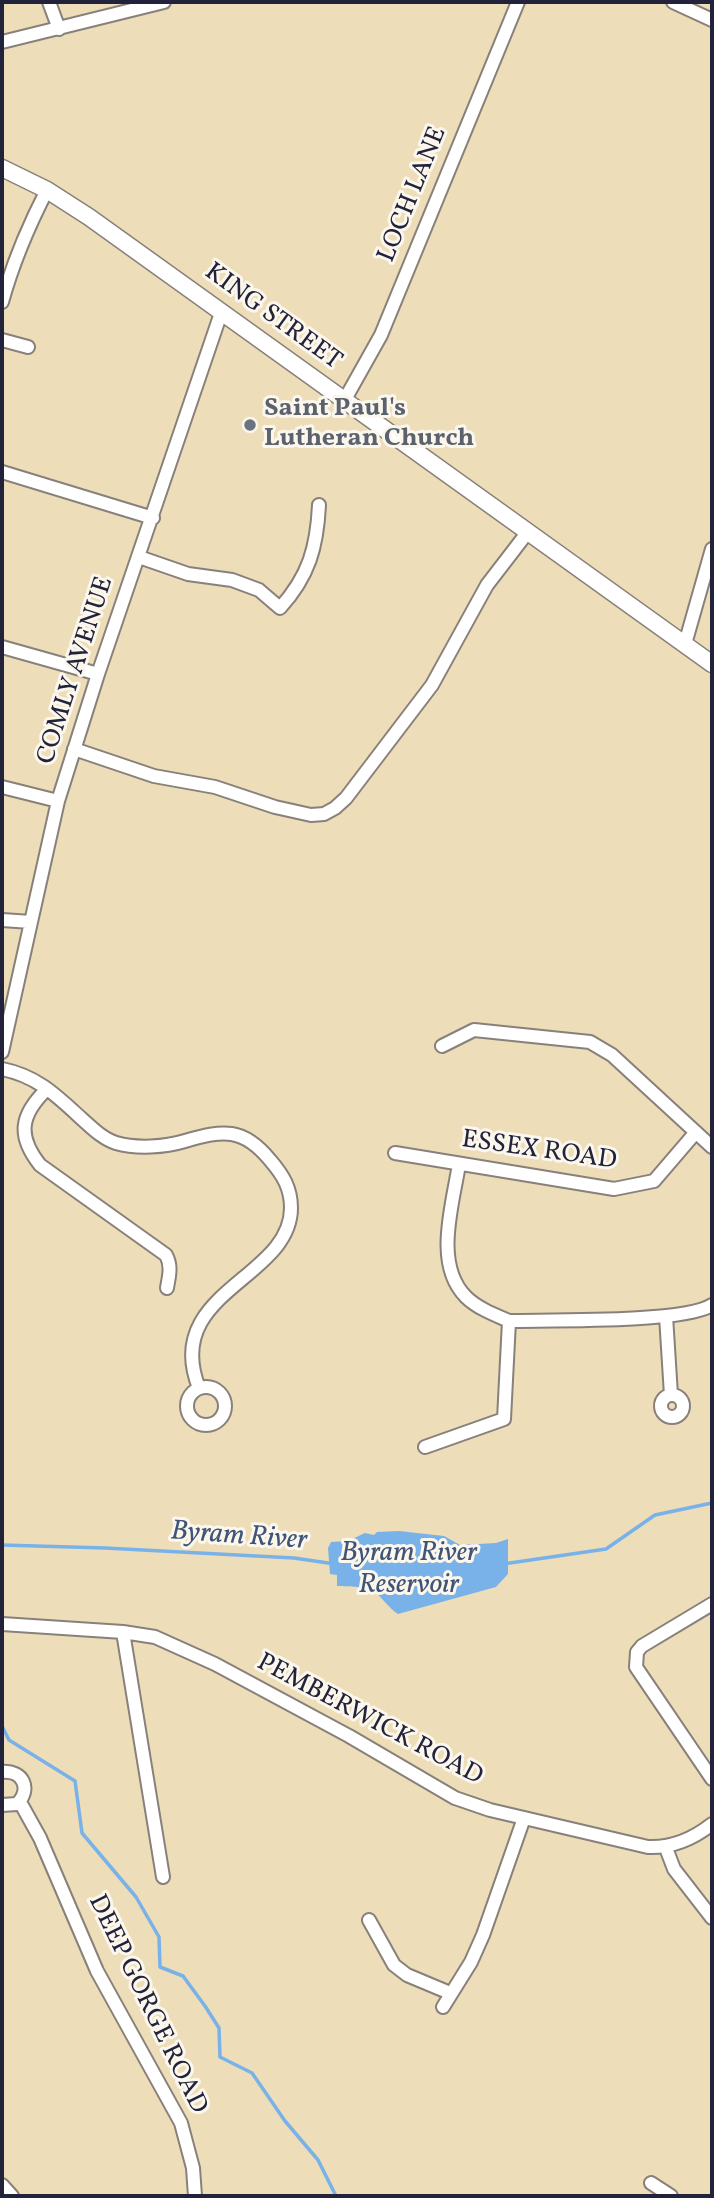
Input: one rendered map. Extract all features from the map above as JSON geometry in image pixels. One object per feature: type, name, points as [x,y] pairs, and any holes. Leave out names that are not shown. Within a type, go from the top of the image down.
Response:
[{"type":"main road","name":"KING STREET","points":[[2,168],[47,190],[100,225],[712,664]]},
{"type":"street","points":[[49,2],[59,29]]},
{"type":"street","points":[[2,42],[164,2]]},
{"type":"street","name":"LOCH LANE","points":[[344,401],[381,335],[518,2]]},
{"type":"street","points":[[673,2],[712,20]]},
{"type":"street","points":[[2,302],[7,260],[47,190]]},
{"type":"street","name":"COMLY AVENUE","points":[[2,1052],[7,1001],[31,922],[58,801],[98,674],[221,313]]},
{"type":"street","points":[[2,340],[28,348]]},
{"type":"street","points":[[2,472],[153,518]]},
{"type":"street","points":[[139,557],[188,574],[232,580],[260,590],[281,608],[302,581],[312,557],[318,530],[319,505]]},
{"type":"street","points":[[74,750],[154,776],[215,787],[275,807],[311,815],[324,814],[346,798],[432,685],[487,585],[527,533]]},
{"type":"street","points":[[685,644],[712,549]]},
{"type":"street","points":[[2,648],[98,674]]},
{"type":"street","points":[[2,786],[58,801]]},
{"type":"street","points":[[2,920],[31,922]]},
{"type":"street","points":[[442,1046],[474,1030],[590,1042],[612,1055],[712,1147]]},
{"type":"street","points":[[2,1069],[22,1074],[47,1089],[103,1137],[114,1143],[141,1146],[164,1144],[230,1132],[242,1136],[262,1150],[286,1180],[291,1208],[281,1242],[223,1294],[197,1332],[192,1365],[199,1388]]},
{"type":"street","points":[[47,1089],[34,1104],[23,1128],[27,1149],[40,1165],[166,1255],[170,1272],[167,1288]]},
{"type":"street","name":"ESSEX ROAD","points":[[395,1153],[614,1189],[654,1181],[696,1132]]},
{"type":"street","points":[[459,1164],[447,1244],[450,1272],[465,1297],[486,1311],[509,1321],[666,1317],[706,1309],[712,1305]]},
{"type":"street","points":[[666,1317],[671,1395]]},
{"type":"street","points":[[425,1447],[504,1419],[509,1321]]},
{"type":"street","points":[[712,1604],[642,1646],[636,1659],[640,1676],[712,1779]]},
{"type":"street","name":"PEMBERWICK ROAD","points":[[2,1623],[155,1637],[215,1664],[349,1736],[455,1798],[490,1810],[624,1843],[666,1847]]},
{"type":"street","points":[[123,1632],[163,1877]]},
{"type":"street","name":"DEEP GORGE ROAD","points":[[2,1772],[11,1771],[21,1777],[25,1792],[20,1802],[40,1838],[97,1971],[181,2123],[193,2168],[195,2196]]},
{"type":"street","points":[[2,1805],[11,1806],[20,1802]]},
{"type":"street","points":[[443,2007],[471,1962],[483,1935],[524,1818]]},
{"type":"street","points":[[712,1824],[677,1844],[666,1847],[674,1869],[712,1918]]},
{"type":"street","points":[[369,1920],[394,1965],[407,1975],[450,1993]]},
{"type":"street","points":[[651,2183],[671,2196]]},
{"type":"street","points":[[2,2185],[12,2196]]},
{"type":"water","name":"Byram River Reservoir","points":[[399,1531],[444,1536],[460,1545],[496,1543],[508,1539],[508,1574],[496,1587],[398,1614],[373,1591],[337,1586],[337,1575],[330,1574],[328,1548],[331,1542],[348,1541],[365,1533],[374,1535],[377,1532]]},
{"type":"waterway","name":"Byram River","points":[[503,1564],[606,1549],[655,1515],[712,1503]]},
{"type":"waterway","name":"Byram River","points":[[2,1545],[294,1558],[335,1564]]},
{"type":"waterway","points":[[2,1726],[9,1740],[75,1781],[82,1833],[136,1897],[159,1937],[160,1967],[183,1976],[219,2028],[220,2057],[252,2073],[285,2121],[318,2160],[336,2196]]},
{"type":"place","name":"Saint Paul's Lutheran Church","points":[[250,425]]}]
